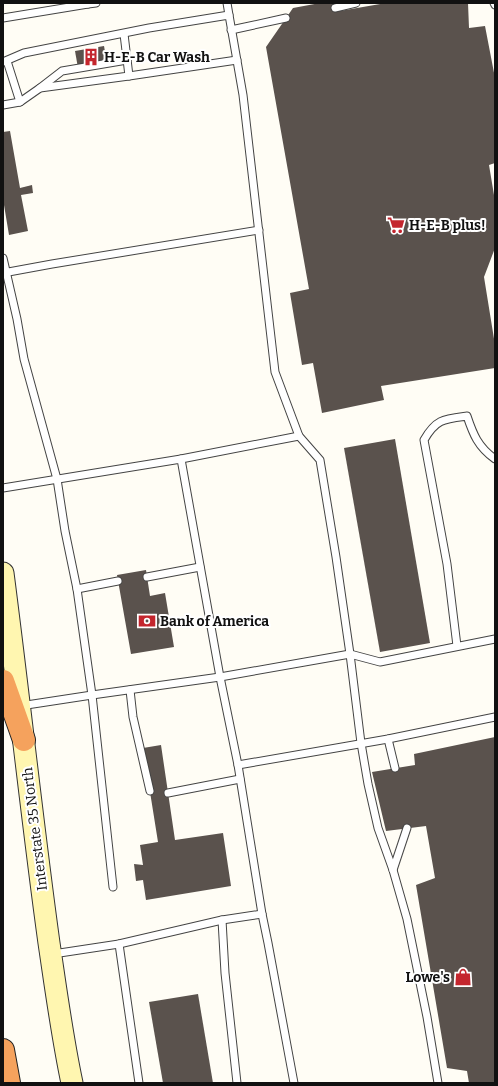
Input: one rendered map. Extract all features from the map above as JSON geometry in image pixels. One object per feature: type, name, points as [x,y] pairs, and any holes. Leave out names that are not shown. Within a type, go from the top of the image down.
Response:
[{"type":"highway","points":[[3,681],[24,740]]},
{"type":"highway","points":[[3,1050],[10,1083]]},
{"type":"main road","name":"Interstate 35 North","points":[[3,573],[38,864],[64,1045],[72,1083]]},
{"type":"lane","points":[[3,18],[96,3]]},
{"type":"lane","points":[[227,3],[243,95],[275,372],[299,436],[320,460],[336,557],[361,743],[368,784],[378,828],[393,870],[406,919],[438,1083]]},
{"type":"lane","points":[[335,8],[356,3]]},
{"type":"lane","points":[[20,102],[5,62],[24,53],[149,28],[229,15]]},
{"type":"lane","points":[[231,30],[286,18]]},
{"type":"lane","points":[[124,34],[129,76]]},
{"type":"lane","points":[[3,105],[20,102],[62,71],[127,60]]},
{"type":"lane","points":[[40,88],[237,60]]},
{"type":"lane","points":[[5,273],[259,230]]},
{"type":"lane","points":[[3,258],[5,273],[17,319],[24,359],[57,478],[65,531],[77,589],[92,695],[113,887]]},
{"type":"lane","points":[[457,646],[447,564],[424,440],[431,427],[446,418],[467,416],[474,437],[488,454],[495,459]]},
{"type":"lane","points":[[3,488],[181,459],[299,436]]},
{"type":"lane","points":[[181,459],[220,677],[238,765],[262,914],[294,1083]]},
{"type":"lane","points":[[147,577],[200,567]]},
{"type":"lane","points":[[77,589],[118,581]]},
{"type":"lane","points":[[20,706],[220,677],[350,654],[380,662],[495,639]]},
{"type":"lane","points":[[130,690],[133,717],[150,791]]},
{"type":"lane","points":[[238,765],[388,739],[495,717]]},
{"type":"lane","points":[[388,739],[395,768]]},
{"type":"lane","points":[[168,793],[240,779]]},
{"type":"lane","points":[[393,870],[407,828]]},
{"type":"lane","points":[[51,955],[119,944],[222,920],[262,914]]},
{"type":"lane","points":[[222,920],[224,973],[237,1083]]},
{"type":"lane","points":[[119,944],[139,1083]]},
{"type":"building","name":"H-E-B plus!","points":[[320,3],[335,3],[334,12],[386,3],[468,3],[469,28],[485,26],[495,78],[495,163],[489,165],[495,201],[495,248],[484,277],[495,345],[495,368],[381,386],[384,400],[322,413],[313,363],[302,365],[290,293],[309,289],[266,47],[293,8]]},
{"type":"building","name":"H-E-B Car Wash","points":[[104,46],[107,63],[78,68],[75,51]]},
{"type":"building","points":[[10,131],[20,188],[32,185],[33,193],[21,195],[28,231],[9,235],[3,199],[3,132]]},
{"type":"building","points":[[395,439],[430,643],[380,652],[344,448]]},
{"type":"building","name":"Bank of America","points":[[146,570],[150,596],[165,593],[174,647],[131,654],[117,575]]},
{"type":"building","name":"Lowe's","points":[[495,737],[495,1083],[469,1083],[467,1071],[447,1068],[416,885],[435,878],[426,826],[386,831],[372,772],[415,765],[414,754]]},
{"type":"building","points":[[161,745],[175,840],[223,833],[231,886],[146,900],[143,880],[136,881],[134,864],[143,865],[140,845],[158,842],[143,748]]},
{"type":"building","points":[[198,994],[213,1083],[163,1083],[149,1002]]},
{"type":"place","name":"H-E-B Car Wash","points":[[91,57]]},
{"type":"place","name":"H-E-B plus!","points":[[396,225]]},
{"type":"place","name":"Bank of America","points":[[147,621]]},
{"type":"place","name":"Lowe's","points":[[463,977]]}]
